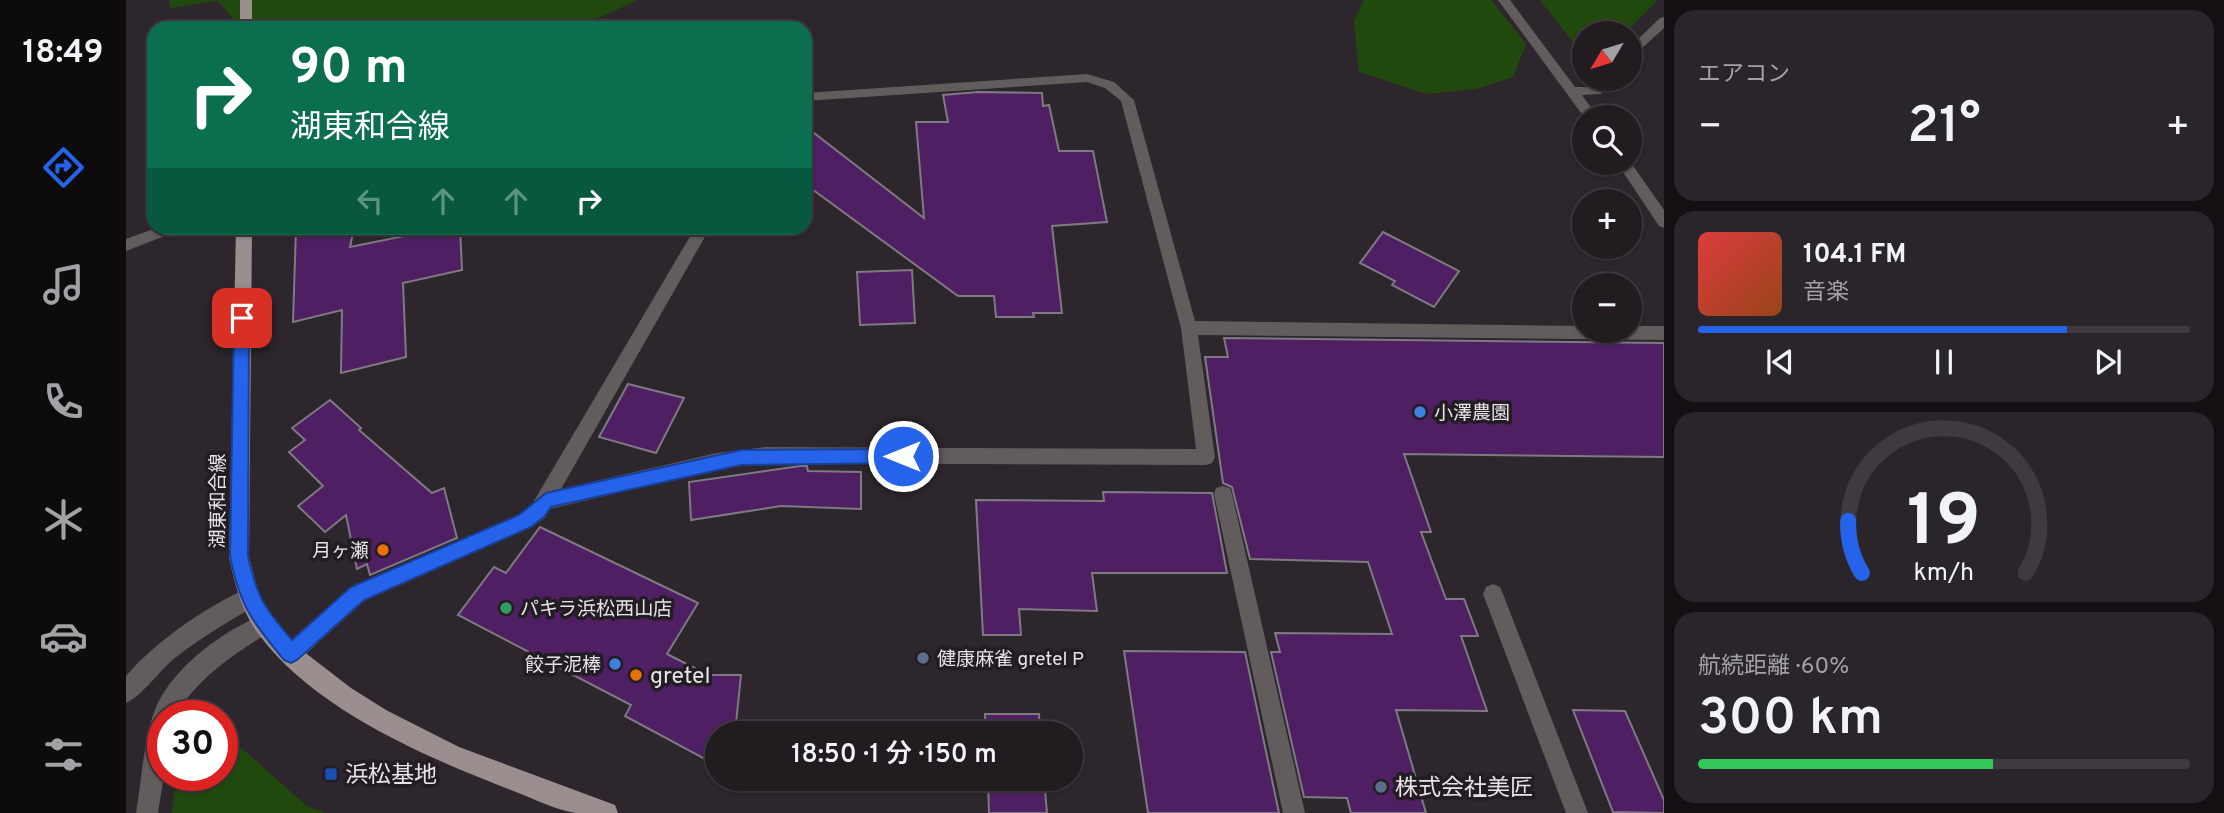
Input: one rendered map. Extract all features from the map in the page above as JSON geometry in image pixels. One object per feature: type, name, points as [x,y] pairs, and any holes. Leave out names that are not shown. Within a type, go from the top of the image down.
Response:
[{"type":"main road","points":[[246,0],[246,21]]},
{"type":"main road","name":"湖東和合線","points":[[244,235],[239,556],[245,586],[264,624],[291,654],[326,684],[415,740],[479,768],[607,813]]},
{"type":"street","points":[[1504,0],[1582,105]]},
{"type":"street","points":[[1642,43],[1664,21]]},
{"type":"street","points":[[546,501],[717,461],[765,455],[1206,457],[1189,328],[1127,100],[1118,89],[1104,82],[1087,79],[812,97]]},
{"type":"street","points":[[1572,92],[1595,91]]},
{"type":"street","points":[[1632,175],[1664,222]]},
{"type":"street","points":[[126,245],[152,235]]},
{"type":"street","points":[[291,654],[358,594],[525,521],[538,512],[698,235]]},
{"type":"street","points":[[1189,328],[1664,333]]},
{"type":"street","points":[[1223,494],[1294,813]]},
{"type":"street","points":[[1493,594],[1577,813]]},
{"type":"street","points":[[126,692],[142,671],[195,630],[251,597]]},
{"type":"street","points":[[173,700],[188,677],[225,648],[264,624]]},
{"type":"street","points":[[147,813],[151,791]]},
{"type":"green space","points":[[169,0],[638,0],[592,21],[235,21],[218,1],[170,8]]},
{"type":"green space","points":[[1364,0],[1491,0],[1526,44],[1513,77],[1476,89],[1426,94],[1359,72],[1354,21]]},
{"type":"green space","points":[[1540,0],[1658,0],[1637,21],[1572,21],[1572,41]]},
{"type":"green space","points":[[238,745],[307,806],[326,813],[172,813],[174,791],[238,791]]},
{"type":"building","points":[[978,92],[1042,93],[1043,106],[1049,105],[1059,151],[1093,151],[1107,222],[1052,226],[1062,313],[1033,313],[1034,317],[996,317],[994,296],[958,296],[812,189],[812,131],[924,218],[916,122],[948,122],[943,95]]},
{"type":"building","points":[[1383,232],[1459,271],[1434,307],[1392,285],[1395,281],[1360,263]]},
{"type":"building","points":[[296,235],[353,235],[350,247],[409,235],[460,235],[462,270],[403,283],[406,357],[341,373],[342,310],[293,322]]},
{"type":"building","points":[[912,270],[915,323],[860,325],[857,272]]},
{"type":"building","points":[[1224,338],[1664,343],[1664,457],[1404,454],[1431,532],[1421,532],[1446,599],[1464,599],[1478,636],[1461,636],[1487,711],[1396,710],[1426,813],[1351,813],[1347,798],[1304,797],[1271,652],[1280,652],[1275,633],[1392,634],[1368,562],[1250,559],[1232,487],[1223,483],[1205,357],[1228,357]]},
{"type":"building","points":[[628,384],[684,398],[656,453],[599,437]]},
{"type":"building","points":[[330,400],[361,428],[359,430],[432,493],[444,488],[457,538],[370,575],[367,564],[357,569],[346,515],[325,532],[298,506],[323,486],[289,452],[305,440],[292,428]]},
{"type":"building","points":[[807,466],[808,471],[861,472],[861,509],[781,506],[691,520],[689,482]]},
{"type":"building","points":[[1103,492],[1212,493],[1227,573],[1092,573],[1097,611],[1019,609],[1021,635],[983,635],[976,500],[1104,501]]},
{"type":"building","points":[[540,527],[698,603],[667,654],[708,675],[741,675],[736,721],[705,721],[705,759],[625,716],[631,705],[458,615],[494,567],[506,573]]},
{"type":"building","points":[[1124,651],[1245,652],[1279,813],[1148,813]]},
{"type":"building","points":[[1573,710],[1625,711],[1664,800],[1664,813],[1613,812]]},
{"type":"building","points":[[985,714],[1039,714],[1039,721],[985,721]]},
{"type":"building","points":[[988,791],[1045,791],[1047,813],[989,813]]},
{"type":"place","name":"小澤農園","points":[[1420,412]]},
{"type":"place","name":"月ヶ瀬","points":[[383,550]]},
{"type":"place","name":"パキラ浜松西山店","points":[[506,608]]},
{"type":"place","name":"健康麻雀 gretel P","points":[[923,658]]},
{"type":"place","name":"餃子泥棒","points":[[615,664]]},
{"type":"place","name":"gretel","points":[[636,675]]},
{"type":"place","name":"浜松基地","points":[[331,774]]},
{"type":"place","name":"株式会社美匠","points":[[1381,787]]},
{"type":"route","points":[[242,318],[239,556],[245,586],[256,612],[274,637],[291,654],[358,594],[525,521],[538,512],[546,501],[741,457],[903,456]]}]
